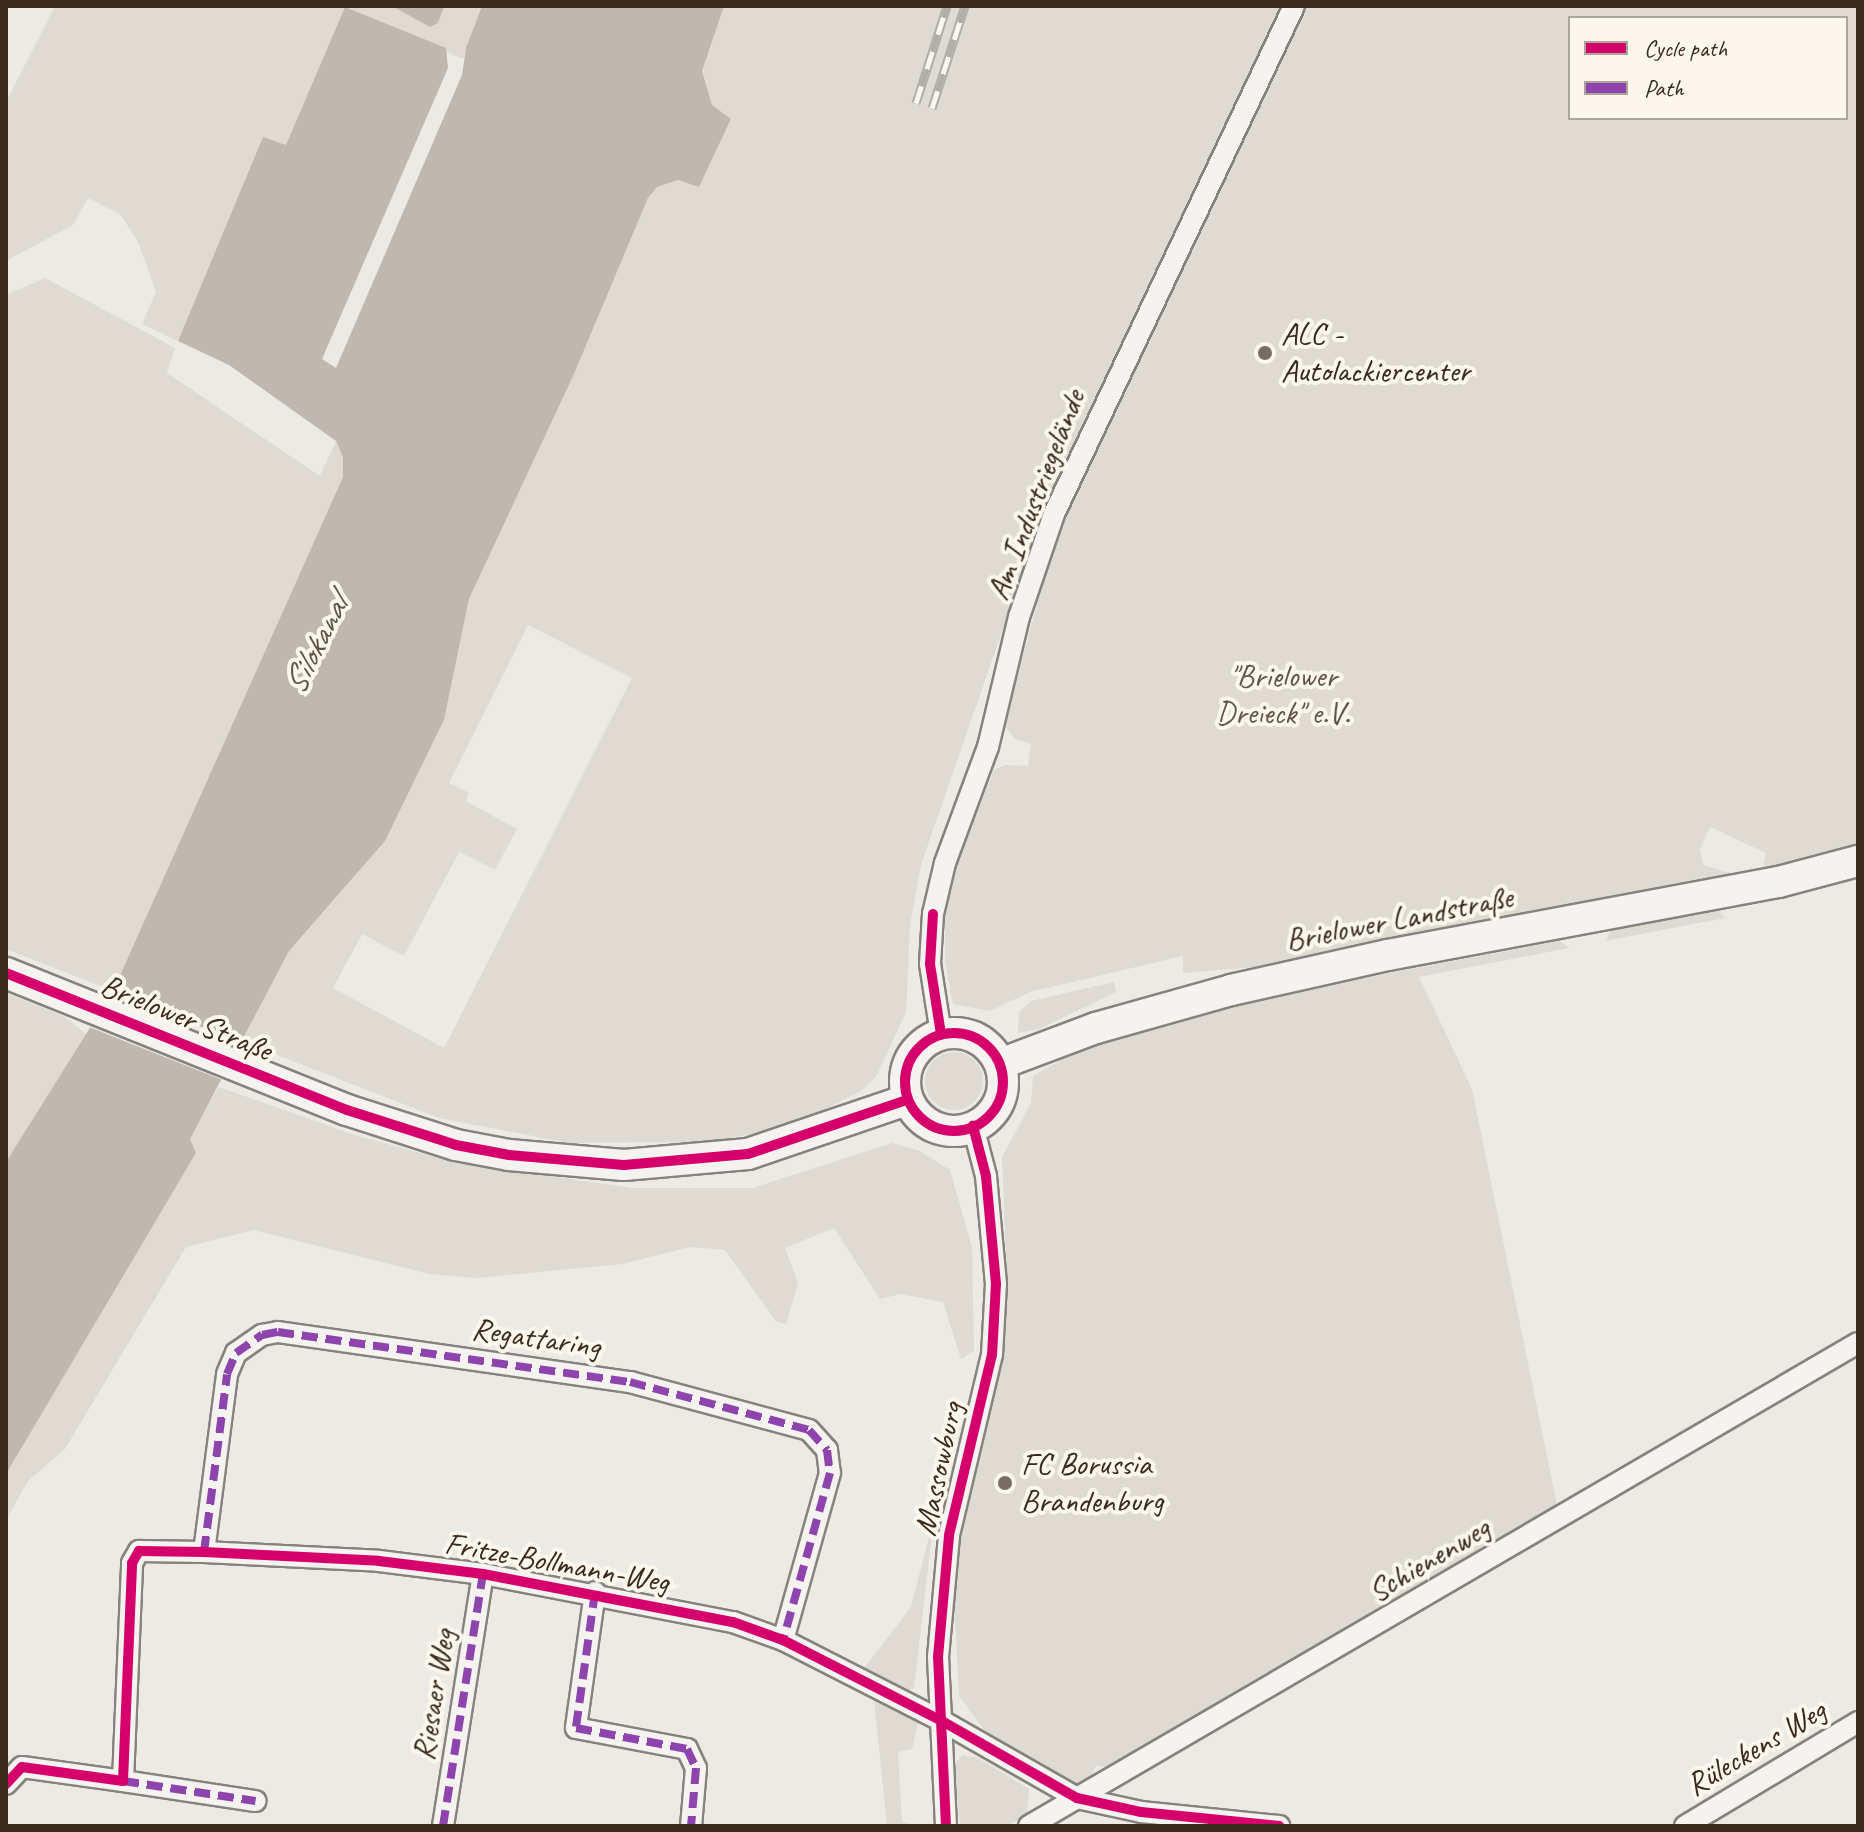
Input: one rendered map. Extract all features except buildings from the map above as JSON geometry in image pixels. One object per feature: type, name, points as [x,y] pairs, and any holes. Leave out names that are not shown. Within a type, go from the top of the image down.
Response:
[{"type":"main road","name":"Brielower Landstraße","points":[[1000,1064],[1096,1028],[1231,990],[1819,873],[1858,861]]},
{"type":"main road","name":"Brielower Landstraße","points":[[1819,873],[1858,870]]},
{"type":"main road","name":"Brielower Straße","points":[[6,973],[347,1110],[456,1145],[624,1165],[748,1154],[907,1100]]},
{"type":"main road","points":[[956,1032],[983,1041],[1000,1064],[1004,1084],[997,1107],[973,1126],[936,1128],[907,1100],[910,1059],[927,1040],[941,1034],[956,1032]]},
{"type":"street","name":"Am Industriegelände","points":[[941,1034],[930,964],[933,914],[945,863],[988,747],[1019,617],[1054,514],[1294,6]]},
{"type":"street","name":"Massowburg","points":[[946,1826],[938,1657],[949,1535],[992,1355],[996,1284],[986,1176],[973,1126]]},
{"type":"street","name":"Regattaring","points":[[204,1552],[227,1374],[236,1353],[262,1335],[278,1332],[630,1382],[809,1430],[827,1450],[830,1473],[783,1640]]},
{"type":"street","name":"Schienenweg","points":[[1029,1826],[1858,1343]]},
{"type":"street","name":"Fritze-Bollmann-Weg","points":[[123,1781],[132,1563],[139,1551],[204,1552],[379,1561],[483,1574],[595,1592],[733,1622],[783,1640],[942,1721],[1077,1798],[1141,1812],[1279,1826]]},
{"type":"street","name":"Riesaer Weg","points":[[443,1826],[483,1574]]},
{"type":"street","points":[[595,1592],[576,1728],[687,1749],[696,1768],[691,1826]]},
{"type":"street","name":"Rüleckens Weg","points":[[1685,1826],[1858,1722]]},
{"type":"street","points":[[6,1784],[22,1767],[255,1801]]},
{"type":"shaded area","points":[[55,6],[483,6],[463,59],[345,7],[286,146],[263,138],[178,341],[142,324],[156,292],[139,244],[121,215],[88,198],[73,225],[6,261],[6,102]]},
{"type":"shaded area","points":[[724,6],[1858,6],[1858,851],[1762,873],[1766,853],[1710,827],[1700,849],[1703,865],[1730,873],[1720,879],[1266,966],[1183,973],[1183,956],[1030,992],[990,1011],[953,1004],[945,962],[945,918],[953,874],[994,770],[1005,765],[1028,766],[1031,744],[1015,739],[1004,725],[1058,528],[1144,351],[1123,338],[1045,507],[921,865],[910,925],[906,1012],[876,1077],[861,1091],[807,1118],[758,1133],[705,1142],[569,1143],[439,1118],[241,1041],[289,951],[385,841],[444,720],[469,599],[574,374],[648,198],[657,187],[678,180],[699,187],[731,119],[712,105],[702,71]],"holes":[[[528,625],[632,678],[444,1048],[333,988],[362,934],[404,956],[459,852],[495,870],[517,829],[466,801],[469,793],[449,783]]]},
{"type":"shaded area","points":[[45,278],[175,348],[167,373],[320,476],[336,441],[343,457],[343,477],[113,991],[6,949],[6,295]]},
{"type":"shaded area","points":[[1717,909],[1725,918],[1605,941],[1612,930]]},
{"type":"shaded area","points":[[1560,941],[1569,948],[1419,977],[1472,1089],[1557,1505],[1125,1768],[1096,1766],[1082,1793],[991,1739],[959,1696],[954,1598],[957,1541],[1002,1348],[1007,1281],[1002,1157],[1031,1103],[1033,1076],[1085,1046],[1205,1008]]},
{"type":"shaded area","points":[[1114,982],[1116,992],[1039,1029],[1018,1033],[1019,1012],[1031,1001]]},
{"type":"shaded area","points":[[6,993],[63,1016],[89,1036],[6,1162]]},
{"type":"shaded area","points":[[954,1052],[975,1060],[983,1081],[975,1102],[954,1110],[933,1102],[925,1081],[933,1060]]},
{"type":"shaded area","points":[[219,1087],[355,1135],[453,1162],[633,1188],[753,1188],[892,1143],[920,1151],[950,1170],[972,1247],[974,1351],[961,1359],[943,1302],[901,1294],[880,1299],[834,1228],[785,1248],[798,1283],[786,1324],[776,1321],[725,1250],[691,1247],[623,1264],[477,1278],[430,1274],[254,1230],[186,1247],[65,1449],[28,1481],[6,1520],[6,1474],[196,1153],[189,1139]]},
{"type":"shaded area","points":[[934,1517],[914,1688],[900,1695],[862,1671],[911,1607]]},
{"type":"shaded area","points":[[874,1699],[919,1719],[912,1749],[898,1752],[902,1822],[920,1826],[887,1826]]},
{"type":"shaded area","points":[[962,1755],[978,1758],[1029,1789],[1027,1816],[1005,1826],[960,1826],[955,1764]]},
{"type":"water","points":[[392,6],[444,6],[438,23],[430,27]]},
{"type":"water","name":"Silokanal","points":[[482,6],[724,6],[702,71],[712,105],[731,119],[699,187],[678,180],[657,187],[648,198],[574,374],[469,599],[444,720],[385,841],[289,951],[190,1139],[196,1153],[6,1474],[6,1162],[113,991],[343,477],[343,457],[336,441],[229,365],[178,341],[263,137],[286,145],[345,7],[446,48],[448,68],[322,359],[336,368],[462,75],[466,48]]},
{"type":"pier","points":[[108,992],[245,1043],[225,1081],[89,1027]]},
{"type":"railway","points":[[916,103],[947,6]]},
{"type":"railway","points":[[932,108],[965,6]]},
{"type":"marked path","points":[[204,1552],[227,1374],[236,1353],[262,1335],[278,1332],[630,1382],[809,1430],[827,1450],[830,1473],[783,1640]]},
{"type":"marked path","points":[[443,1826],[483,1574]]},
{"type":"marked path","points":[[595,1592],[576,1728],[687,1749],[696,1768],[691,1826]]},
{"type":"marked path","points":[[123,1781],[255,1801]]},
{"type":"cycle path","points":[[933,914],[930,964],[941,1034]]},
{"type":"cycle path","points":[[6,973],[347,1110],[456,1145],[509,1155],[624,1165],[748,1154],[907,1100]]},
{"type":"cycle path","points":[[954,1033],[973,1036],[989,1047],[1000,1063],[1003,1082],[1000,1101],[989,1117],[973,1128],[954,1131],[935,1128],[919,1117],[908,1101],[905,1082],[908,1063],[919,1047],[935,1036],[954,1033]]},
{"type":"cycle path","points":[[946,1826],[938,1657],[949,1535],[992,1355],[996,1284],[986,1176],[973,1126]]},
{"type":"cycle path","points":[[6,1784],[22,1767],[123,1781],[132,1563],[139,1551],[204,1552],[379,1561],[483,1574],[733,1622],[783,1640],[942,1721],[1077,1798],[1141,1812],[1279,1826]]},
{"type":"place","name":"ALC - Autolackiercenter","points":[[1265,353]]},
{"type":"place","name":"FC Borussia Brandenburg","points":[[1005,1483]]},
{"type":"park label","name":"\"Brielower Dreieck\" e.V.","points":[[1283,696]]}]
